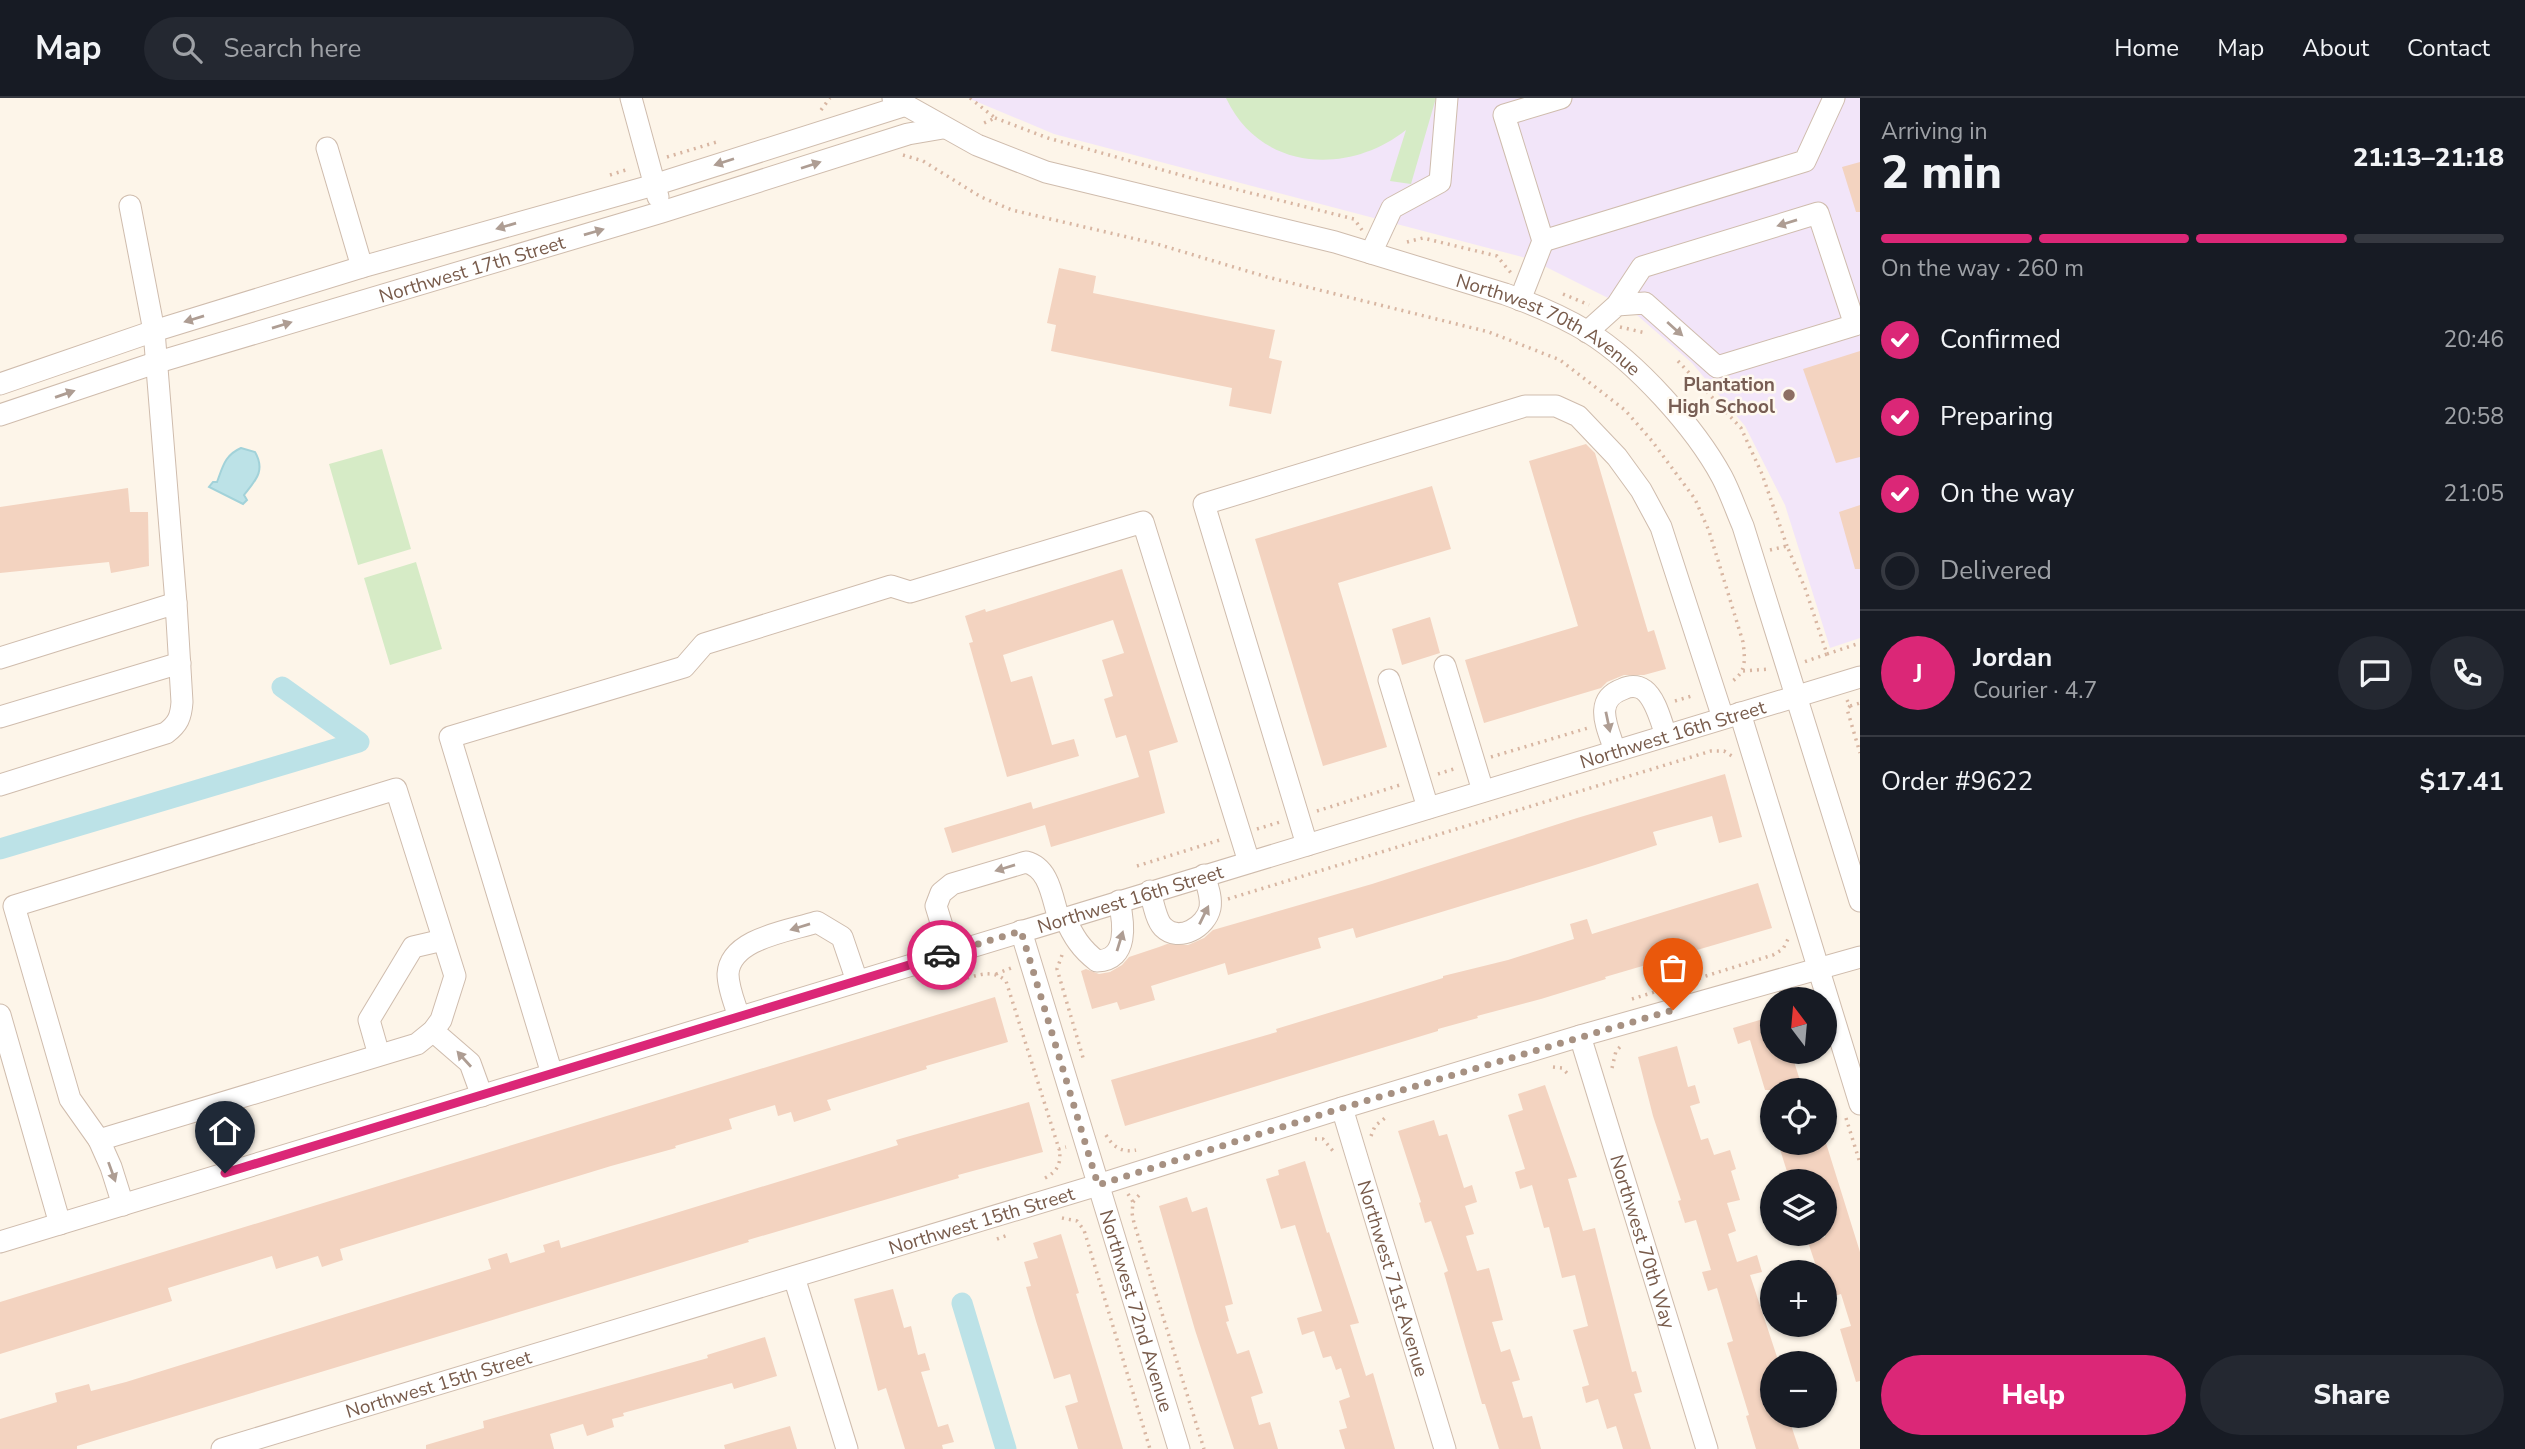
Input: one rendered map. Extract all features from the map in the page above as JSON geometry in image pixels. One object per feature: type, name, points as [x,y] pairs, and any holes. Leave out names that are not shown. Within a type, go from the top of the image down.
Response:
[{"type":"street","points":[[631,98],[662,212]]},
{"type":"street","points":[[1371,253],[1392,208],[1440,182],[1447,98]]},
{"type":"street","points":[[1520,300],[1543,241],[1504,115],[1561,98]]},
{"type":"street","points":[[1543,241],[1805,161],[1834,98]]},
{"type":"street","name":"Northwest 17th Street","points":[[0,384],[154,331],[362,267],[654,185],[900,100]]},
{"type":"street","name":"Northwest 70th Avenue","points":[[900,100],[950,132],[1046,172],[1371,253],[1520,300],[1587,332],[1609,348],[1647,381],[1678,416],[1722,478],[1743,526],[1860,901]]},
{"type":"street","name":"Northwest 17th Street","points":[[0,415],[155,363],[662,212],[908,134],[950,132]]},
{"type":"street","points":[[327,148],[362,267]]},
{"type":"street","points":[[0,785],[166,733],[176,726],[181,713],[176,603],[154,331],[130,206]]},
{"type":"street","points":[[1587,332],[1616,305],[1642,267],[1818,214],[1853,296],[1855,325],[1717,366],[1645,303],[1616,305]]},
{"type":"street","points":[[1307,845],[1204,505],[1525,406],[1556,406],[1578,416],[1617,457],[1641,490],[1661,527],[1714,690],[1731,715],[1818,969],[1860,1104]]},
{"type":"street","points":[[552,1074],[450,737],[684,667],[704,644],[891,586],[910,592],[1143,522],[1249,862]]},
{"type":"street","points":[[0,659],[176,603]]},
{"type":"street","points":[[0,717],[180,663]]},
{"type":"street","points":[[1446,666],[1483,791]]},
{"type":"street","points":[[1389,680],[1427,808]]},
{"type":"street","points":[[1615,751],[1606,722],[1605,700],[1613,692],[1632,685],[1644,690],[1666,735]]},
{"type":"street","name":"Northwest 16th Street","points":[[0,1242],[1731,715],[1797,696],[1856,689]]},
{"type":"street","points":[[99,1140],[417,1044],[433,1031],[441,1020],[455,976],[396,789],[14,906],[70,1099],[99,1140],[123,1205]]},
{"type":"street","points":[[950,952],[936,906],[941,893],[952,884],[965,880],[1026,862],[1036,864],[1045,873],[1062,918],[1075,939],[1085,952],[1097,961],[1106,961],[1114,955],[1123,938],[1124,923],[1119,901]]},
{"type":"street","points":[[1150,891],[1160,925],[1174,933],[1185,934],[1197,928],[1205,919],[1210,904],[1204,875]]},
{"type":"street","points":[[739,1017],[728,973],[734,958],[747,944],[817,922],[842,937],[857,981]]},
{"type":"street","name":"Northwest 72nd Avenue","points":[[1021,931],[1179,1449]]},
{"type":"street","points":[[379,1055],[369,1020],[413,947],[443,940]]},
{"type":"street","name":"Northwest 15th Street","points":[[222,1449],[1098,1185],[1580,1036],[1860,957]]},
{"type":"street","points":[[0,1015],[60,1224]]},
{"type":"street","points":[[433,1031],[470,1063],[482,1096]]},
{"type":"street","name":"Northwest 70th Way","points":[[1580,1036],[1707,1449]]},
{"type":"street","name":"Northwest 71st Avenue","points":[[1342,1108],[1445,1449]]},
{"type":"street","points":[[794,1276],[847,1449]]},
{"type":"path","points":[[950,132],[995,118],[970,98]]},
{"type":"path","points":[[888,140],[906,158],[923,161],[981,197],[1012,210],[1157,244],[1267,277],[1489,332],[1560,360],[1625,410],[1695,499],[1709,531],[1744,642],[1743,671],[1737,678],[1714,690],[1655,708]]},
{"type":"path","points":[[1788,550],[1805,588],[1827,654]]},
{"type":"path","points":[[1787,667],[1860,643]]},
{"type":"path","points":[[1856,689],[1847,709],[1860,753]]},
{"type":"path","points":[[1137,866],[1606,722]]},
{"type":"path","points":[[1210,904],[1711,751],[1724,751],[1736,760]]},
{"type":"path","points":[[1630,999],[1773,955],[1783,949],[1789,933]]},
{"type":"path","points":[[995,974],[1005,970]]},
{"type":"path","points":[[1548,1067],[1562,1068],[1573,1079]]},
{"type":"path","points":[[1371,1144],[1371,1134],[1381,1120],[1388,1116]]},
{"type":"path","points":[[1106,1135],[1115,1147],[1123,1150],[1140,1149]]},
{"type":"path","points":[[1307,1141],[1323,1139],[1333,1151]]},
{"type":"path","points":[[1036,1181],[1054,1172],[1061,1158],[1059,1149]]},
{"type":"path","points":[[1121,1178],[1133,1202],[1134,1223],[1204,1449]]},
{"type":"path","points":[[1133,1202],[1144,1190]]},
{"type":"path","points":[[1050,1220],[1070,1218],[1077,1221],[1084,1230],[1150,1449]]},
{"type":"path","points":[[997,1239],[1010,1234]]},
{"type":"shaded area","name":"Plantation High School","points":[[968,98],[1860,98],[1860,638],[1830,648],[1785,505],[1745,426],[1692,363],[1630,309],[1530,259],[1054,134]]},
{"type":"green space","points":[[1226,98],[1436,98],[1411,184],[1390,181],[1406,130],[1383,145],[1358,155],[1307,159],[1283,152],[1260,140],[1241,122]]},
{"type":"green space","points":[[382,449],[411,549],[358,565],[329,464]]},
{"type":"green space","points":[[416,562],[442,649],[390,665],[364,578]]},
{"type":"water","points":[[241,448],[255,452],[259,465],[258,475],[244,495],[247,500],[243,504],[209,487],[213,482],[217,482],[228,458]]},
{"type":"building","points":[[1860,162],[1860,212],[1856,212],[1842,167]]},
{"type":"building","points":[[1059,268],[1096,276],[1093,293],[1275,330],[1269,358],[1282,361],[1271,414],[1229,406],[1232,388],[1051,351],[1056,325],[1047,323]]},
{"type":"building","points":[[1860,351],[1860,457],[1836,463],[1803,369]]},
{"type":"building","points":[[1586,444],[1595,453],[1648,632],[1654,630],[1666,669],[1644,675],[1624,675],[1607,682],[1601,688],[1484,723],[1465,660],[1578,626],[1529,461]]},
{"type":"building","points":[[1432,486],[1451,549],[1338,583],[1387,747],[1323,766],[1255,539]]},
{"type":"building","points":[[128,488],[130,512],[148,512],[149,566],[111,573],[109,562],[0,573],[0,507]]},
{"type":"building","points":[[1860,505],[1860,569],[1855,569],[1839,512]]},
{"type":"building","points":[[1122,569],[1178,742],[1149,751],[1165,813],[1051,847],[1045,825],[952,853],[944,828],[1031,802],[1033,809],[1139,777],[1126,735],[1116,738],[1104,699],[1113,696],[1102,660],[1124,653],[1113,620],[1003,655],[1011,682],[1032,676],[1052,745],[1074,739],[1079,756],[1007,777],[969,643],[973,642],[965,616],[985,609],[986,612]]},
{"type":"building","points":[[1430,617],[1440,653],[1402,665],[1392,629]]},
{"type":"building","points":[[1725,774],[1742,837],[1719,843],[1712,816],[1653,832],[1657,845],[1592,866],[1356,938],[1353,928],[1318,938],[1321,948],[1228,975],[1225,963],[1151,986],[1155,1000],[1120,1010],[1117,1002],[1092,1009],[1081,971],[1086,969],[1099,974],[1110,972],[1129,957],[1167,944],[1188,945],[1204,938],[1213,930],[1372,884]]},
{"type":"building","points":[[1758,883],[1772,928],[1477,1016],[1478,1018],[1438,1031],[1125,1126],[1111,1080],[1277,1032],[1276,1029],[1443,976],[1508,960],[1574,939],[1570,924],[1587,919],[1592,934]]},
{"type":"building","points":[[995,997],[1008,1042],[926,1066],[927,1069],[827,1100],[831,1110],[794,1122],[791,1112],[778,1116],[775,1105],[729,1119],[732,1129],[675,1146],[676,1148],[340,1249],[343,1260],[322,1267],[318,1256],[276,1269],[272,1256],[168,1288],[172,1301],[0,1354],[0,1302]]},
{"type":"building","points":[[1760,1020],[1760,1064],[1795,1064],[1799,1078],[1761,1078],[1750,1040],[1738,1044],[1733,1028]]},
{"type":"building","points":[[1677,1046],[1688,1087],[1695,1085],[1700,1103],[1690,1106],[1701,1140],[1708,1138],[1714,1155],[1730,1150],[1736,1169],[1731,1171],[1740,1200],[1727,1203],[1736,1231],[1728,1234],[1737,1262],[1757,1255],[1760,1272],[1750,1275],[1760,1305],[1760,1337],[1770,1337],[1775,1351],[1760,1351],[1760,1428],[1792,1428],[1799,1449],[1756,1449],[1746,1416],[1749,1415],[1727,1343],[1733,1341],[1717,1288],[1708,1291],[1702,1272],[1711,1270],[1696,1220],[1685,1223],[1678,1201],[1681,1200],[1653,1116],[1638,1057]]},
{"type":"building","points":[[1545,1085],[1577,1177],[1568,1179],[1583,1231],[1595,1228],[1632,1372],[1636,1371],[1642,1392],[1634,1394],[1651,1449],[1623,1449],[1616,1426],[1607,1429],[1598,1399],[1586,1403],[1582,1387],[1589,1385],[1573,1330],[1588,1326],[1575,1275],[1562,1278],[1549,1227],[1544,1228],[1532,1185],[1520,1189],[1515,1172],[1525,1169],[1508,1115],[1523,1110],[1518,1094]]},
{"type":"building","points":[[1029,1102],[1043,1152],[958,1175],[959,1178],[77,1446],[77,1449],[0,1449],[0,1419],[57,1402],[55,1393],[89,1384],[91,1391],[126,1382],[491,1269],[488,1259],[507,1253],[510,1263],[545,1252],[543,1245],[559,1240],[561,1248],[898,1145],[896,1140]]},
{"type":"building","points":[[1434,1120],[1439,1136],[1447,1134],[1464,1188],[1472,1185],[1477,1202],[1465,1206],[1474,1234],[1466,1236],[1477,1271],[1489,1268],[1503,1320],[1492,1322],[1501,1352],[1510,1349],[1520,1380],[1512,1382],[1523,1418],[1532,1416],[1541,1449],[1499,1449],[1485,1404],[1482,1404],[1444,1273],[1448,1271],[1431,1221],[1425,1223],[1398,1131]]},
{"type":"building","points":[[1782,1155],[1830,1155],[1834,1169],[1786,1169]]},
{"type":"building","points":[[1305,1161],[1359,1323],[1350,1325],[1366,1376],[1373,1373],[1395,1449],[1345,1449],[1339,1430],[1347,1428],[1339,1401],[1350,1397],[1341,1368],[1336,1370],[1331,1356],[1323,1358],[1314,1331],[1302,1335],[1297,1318],[1322,1311],[1295,1225],[1281,1229],[1266,1179],[1279,1175],[1278,1170]]},
{"type":"building","points":[[1837,1178],[1860,1252],[1860,1381],[1856,1382],[1840,1329],[1851,1326],[1841,1294],[1837,1295],[1837,1260],[1814,1260],[1809,1246],[1837,1246]]},
{"type":"building","points":[[1187,1197],[1192,1212],[1207,1207],[1233,1304],[1225,1306],[1229,1321],[1226,1322],[1237,1354],[1249,1350],[1263,1393],[1251,1397],[1259,1425],[1270,1422],[1278,1449],[1234,1449],[1195,1330],[1159,1206]]},
{"type":"building","points":[[1061,1234],[1079,1293],[1076,1294],[1123,1449],[1078,1449],[1065,1406],[1078,1402],[1070,1374],[1054,1379],[1026,1287],[1031,1286],[1024,1262],[1038,1258],[1033,1243]]},
{"type":"building","points":[[893,1289],[904,1328],[911,1326],[918,1355],[925,1353],[930,1370],[921,1372],[938,1427],[948,1424],[954,1442],[942,1445],[943,1449],[905,1449],[886,1388],[878,1391],[854,1299]]},
{"type":"building","points":[[765,1337],[777,1376],[734,1389],[732,1383],[623,1413],[624,1416],[612,1419],[614,1427],[587,1436],[583,1424],[550,1434],[554,1449],[426,1449],[426,1445],[484,1428],[483,1421],[708,1358],[707,1355]]},
{"type":"building","points":[[790,1426],[797,1449],[725,1449],[724,1445]]},
{"type":"waterway","points":[[0,849],[359,742],[282,687]]},
{"type":"waterway","points":[[962,1303],[1006,1449]]},
{"type":"way so far","points":[[942,955],[1021,931],[1098,1185],[1342,1108],[1673,1010]]},
{"type":"place","name":"Plantation High School","points":[[1789,395]]},
{"type":"route","points":[[225,1173],[942,955]]}]
